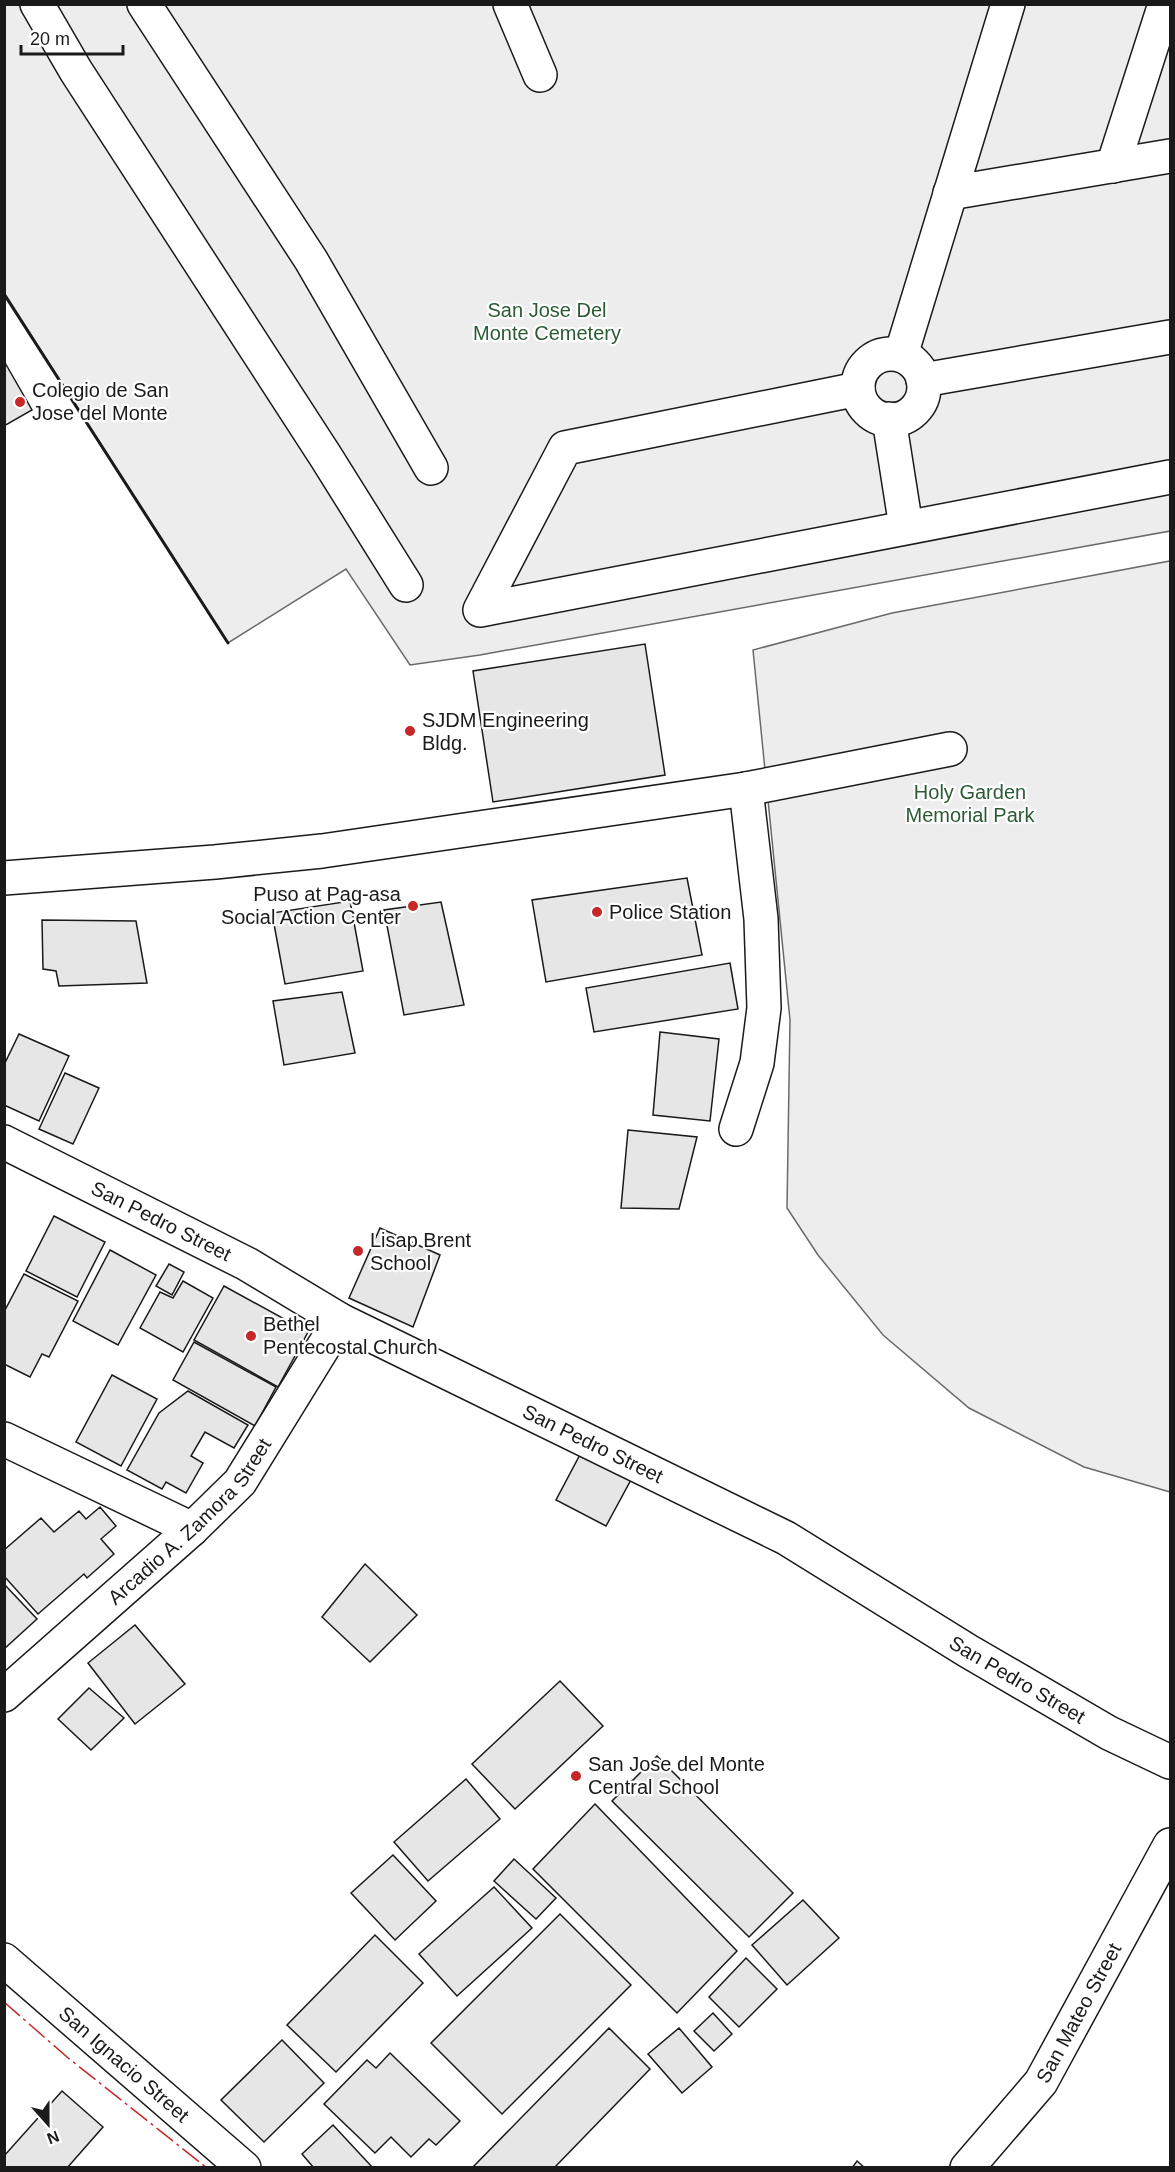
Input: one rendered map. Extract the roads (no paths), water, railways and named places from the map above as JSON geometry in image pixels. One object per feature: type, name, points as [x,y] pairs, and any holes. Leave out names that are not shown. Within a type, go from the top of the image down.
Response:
[{"type":"street","points":[[37,4],[76,71],[326,457],[406,585]]},
{"type":"street","points":[[144,4],[311,260],[431,468]]},
{"type":"street","points":[[510,4],[540,75]]},
{"type":"street","points":[[901,355],[1008,4]]},
{"type":"street","points":[[1113,166],[1165,4]]},
{"type":"street","points":[[950,193],[1170,156]]},
{"type":"street","points":[[923,380],[1170,337]]},
{"type":"street","points":[[890,354],[901,355],[915,365],[923,380],[921,400],[916,408],[908,415],[889,420],[871,413],[860,398],[858,389],[863,368],[870,361],[890,354]]},
{"type":"street","points":[[858,389],[565,448],[480,610],[1170,477]]},
{"type":"street","points":[[889,420],[906,527]]},
{"type":"street","points":[[4,878],[215,862],[322,851],[746,789],[950,749]]},
{"type":"street","points":[[736,1128],[757,1063],[764,1008],[761,919],[746,789]]},
{"type":"street","name":"San Pedro Street","points":[[4,1142],[247,1264],[340,1320],[786,1538],[968,1651],[1109,1733],[1170,1762]]},
{"type":"street","name":"Arcadio A. Zamora Street","points":[[4,1695],[192,1529],[240,1482],[340,1320]]},
{"type":"street","points":[[4,1439],[192,1529]]},
{"type":"street","name":"San Mateo Street","points":[[967,2168],[1041,2082],[1170,1845]]},
{"type":"street","name":"San Ignacio Street","points":[[4,1960],[244,2168]]},
{"type":"place","name":"Colegio de San Jose del Monte","points":[[20,402]]},
{"type":"place","name":"SJDM Engineering Bldg.","points":[[410,731]]},
{"type":"place","name":"Puso at Pag-asa Social Action Center","points":[[413,906]]},
{"type":"place","name":"Police Station","points":[[597,912]]},
{"type":"place","name":"Lisap Brent School","points":[[358,1251]]},
{"type":"place","name":"Bethel Pentecostal Church","points":[[251,1336]]},
{"type":"place","name":"San Jose del Monte Central School","points":[[576,1776]]},
{"type":"park label","name":"San Jose Del Monte Cemetery","points":[[547,322]]},
{"type":"park label","name":"Holy Garden Memorial Park","points":[[970,804]]}]
